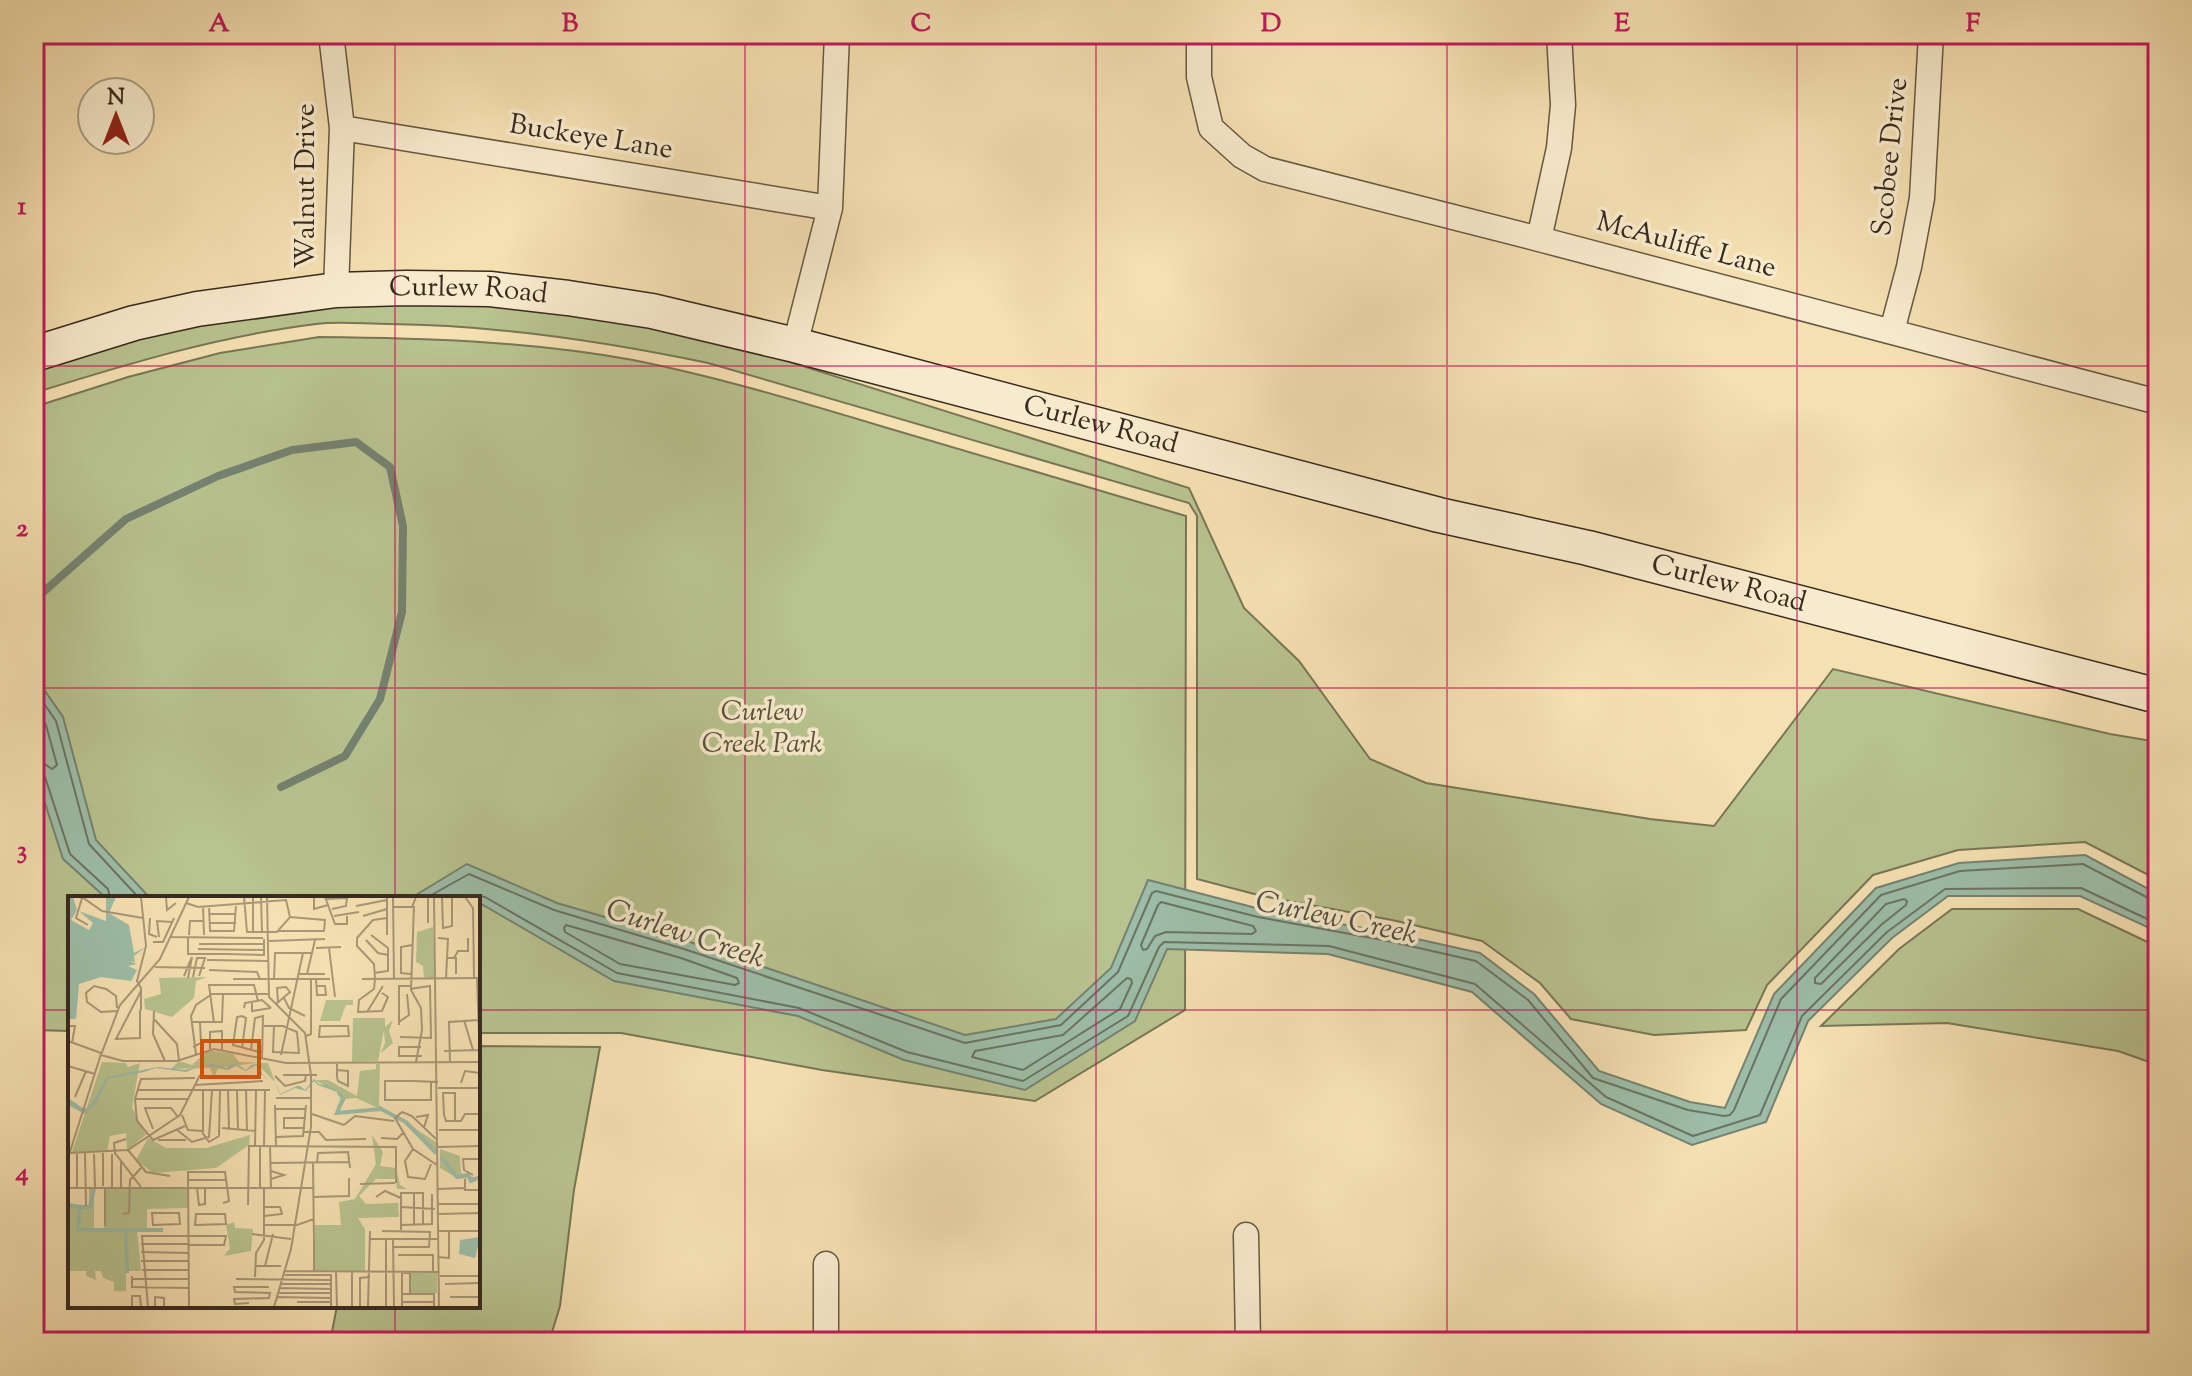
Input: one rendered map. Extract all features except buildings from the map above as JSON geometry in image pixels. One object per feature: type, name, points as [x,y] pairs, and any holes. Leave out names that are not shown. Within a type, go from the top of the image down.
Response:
[{"type":"main road","name":"Curlew Road","points":[[34,354],[134,323],[197,309],[336,290],[490,289],[652,311],[795,345],[1439,515],[1588,548],[2158,696]]},
{"type":"street","name":"Walnut Drive","points":[[331,34],[342,128],[336,290]]},
{"type":"street","points":[[795,345],[830,208],[837,34]]},
{"type":"street","name":"McAuliffe Lane","points":[[1199,34],[1199,77],[1211,128],[1242,156],[1265,169],[2158,402]]},
{"type":"street","points":[[1539,239],[1559,148],[1563,105],[1559,34]]},
{"type":"street","name":"Scobee Drive","points":[[1892,331],[1909,267],[1922,198],[1931,34]]},
{"type":"street","name":"Buckeye Lane","points":[[342,128],[830,208]]},
{"type":"street","points":[[1246,1235],[1248,1342]]},
{"type":"street","points":[[826,1264],[826,1342]]},
{"type":"green space","points":[[349,305],[489,305],[566,313],[664,329],[755,351],[1189,488],[1244,608],[1299,661],[1370,759],[1426,783],[1650,819],[1714,826],[1833,669],[2110,734],[2158,742],[2158,880],[2085,842],[1958,850],[1873,875],[1767,985],[1746,1030],[1654,1035],[1571,1019],[1540,983],[1482,941],[1392,920],[1262,896],[1197,879],[1197,516],[1189,503],[708,363],[589,341],[509,331],[429,325],[316,324],[209,343],[34,393],[34,369],[137,338],[236,316]]},
{"type":"green space","name":"Curlew Creek Park","points":[[319,337],[398,338],[555,349],[633,360],[791,399],[1186,516],[1185,1010],[1035,1101],[822,1070],[621,1033],[480,1033],[480,896],[68,896],[68,1031],[34,1030],[34,407],[128,377],[220,353]]},
{"type":"green space","points":[[1952,909],[2078,909],[2158,947],[2158,1065],[2118,1051],[1947,1023],[1821,1026],[1899,949]]},
{"type":"green space","points":[[480,1046],[600,1047],[574,1190],[560,1306],[549,1342],[330,1342],[337,1308],[480,1308]]},
{"type":"water","points":[[34,675],[63,717],[96,840],[148,896],[104,896],[63,859],[34,769]]},
{"type":"water","points":[[2085,855],[2158,894],[2158,932],[2080,896],[1948,896],[1892,938],[1808,1021],[1766,1122],[1692,1145],[1601,1104],[1472,992],[1328,954],[1167,949],[1135,1021],[1025,1090],[904,1060],[798,1016],[614,981],[480,903],[480,896],[414,896],[467,864],[557,903],[687,941],[965,1035],[1056,1019],[1111,968],[1148,880],[1260,909],[1480,953],[1534,994],[1599,1071],[1690,1102],[1725,1108],[1774,994],[1876,888],[1959,863]]},
{"type":"waterway","points":[[34,611],[41,594],[126,519],[218,476],[292,450],[356,442],[390,467],[403,526],[402,612],[380,699],[345,756],[281,787]]},
{"type":"water label","name":"Curlew Creek","points":[[1336,919]]},
{"type":"water label","name":"Curlew Creek","points":[[685,935]]}]
